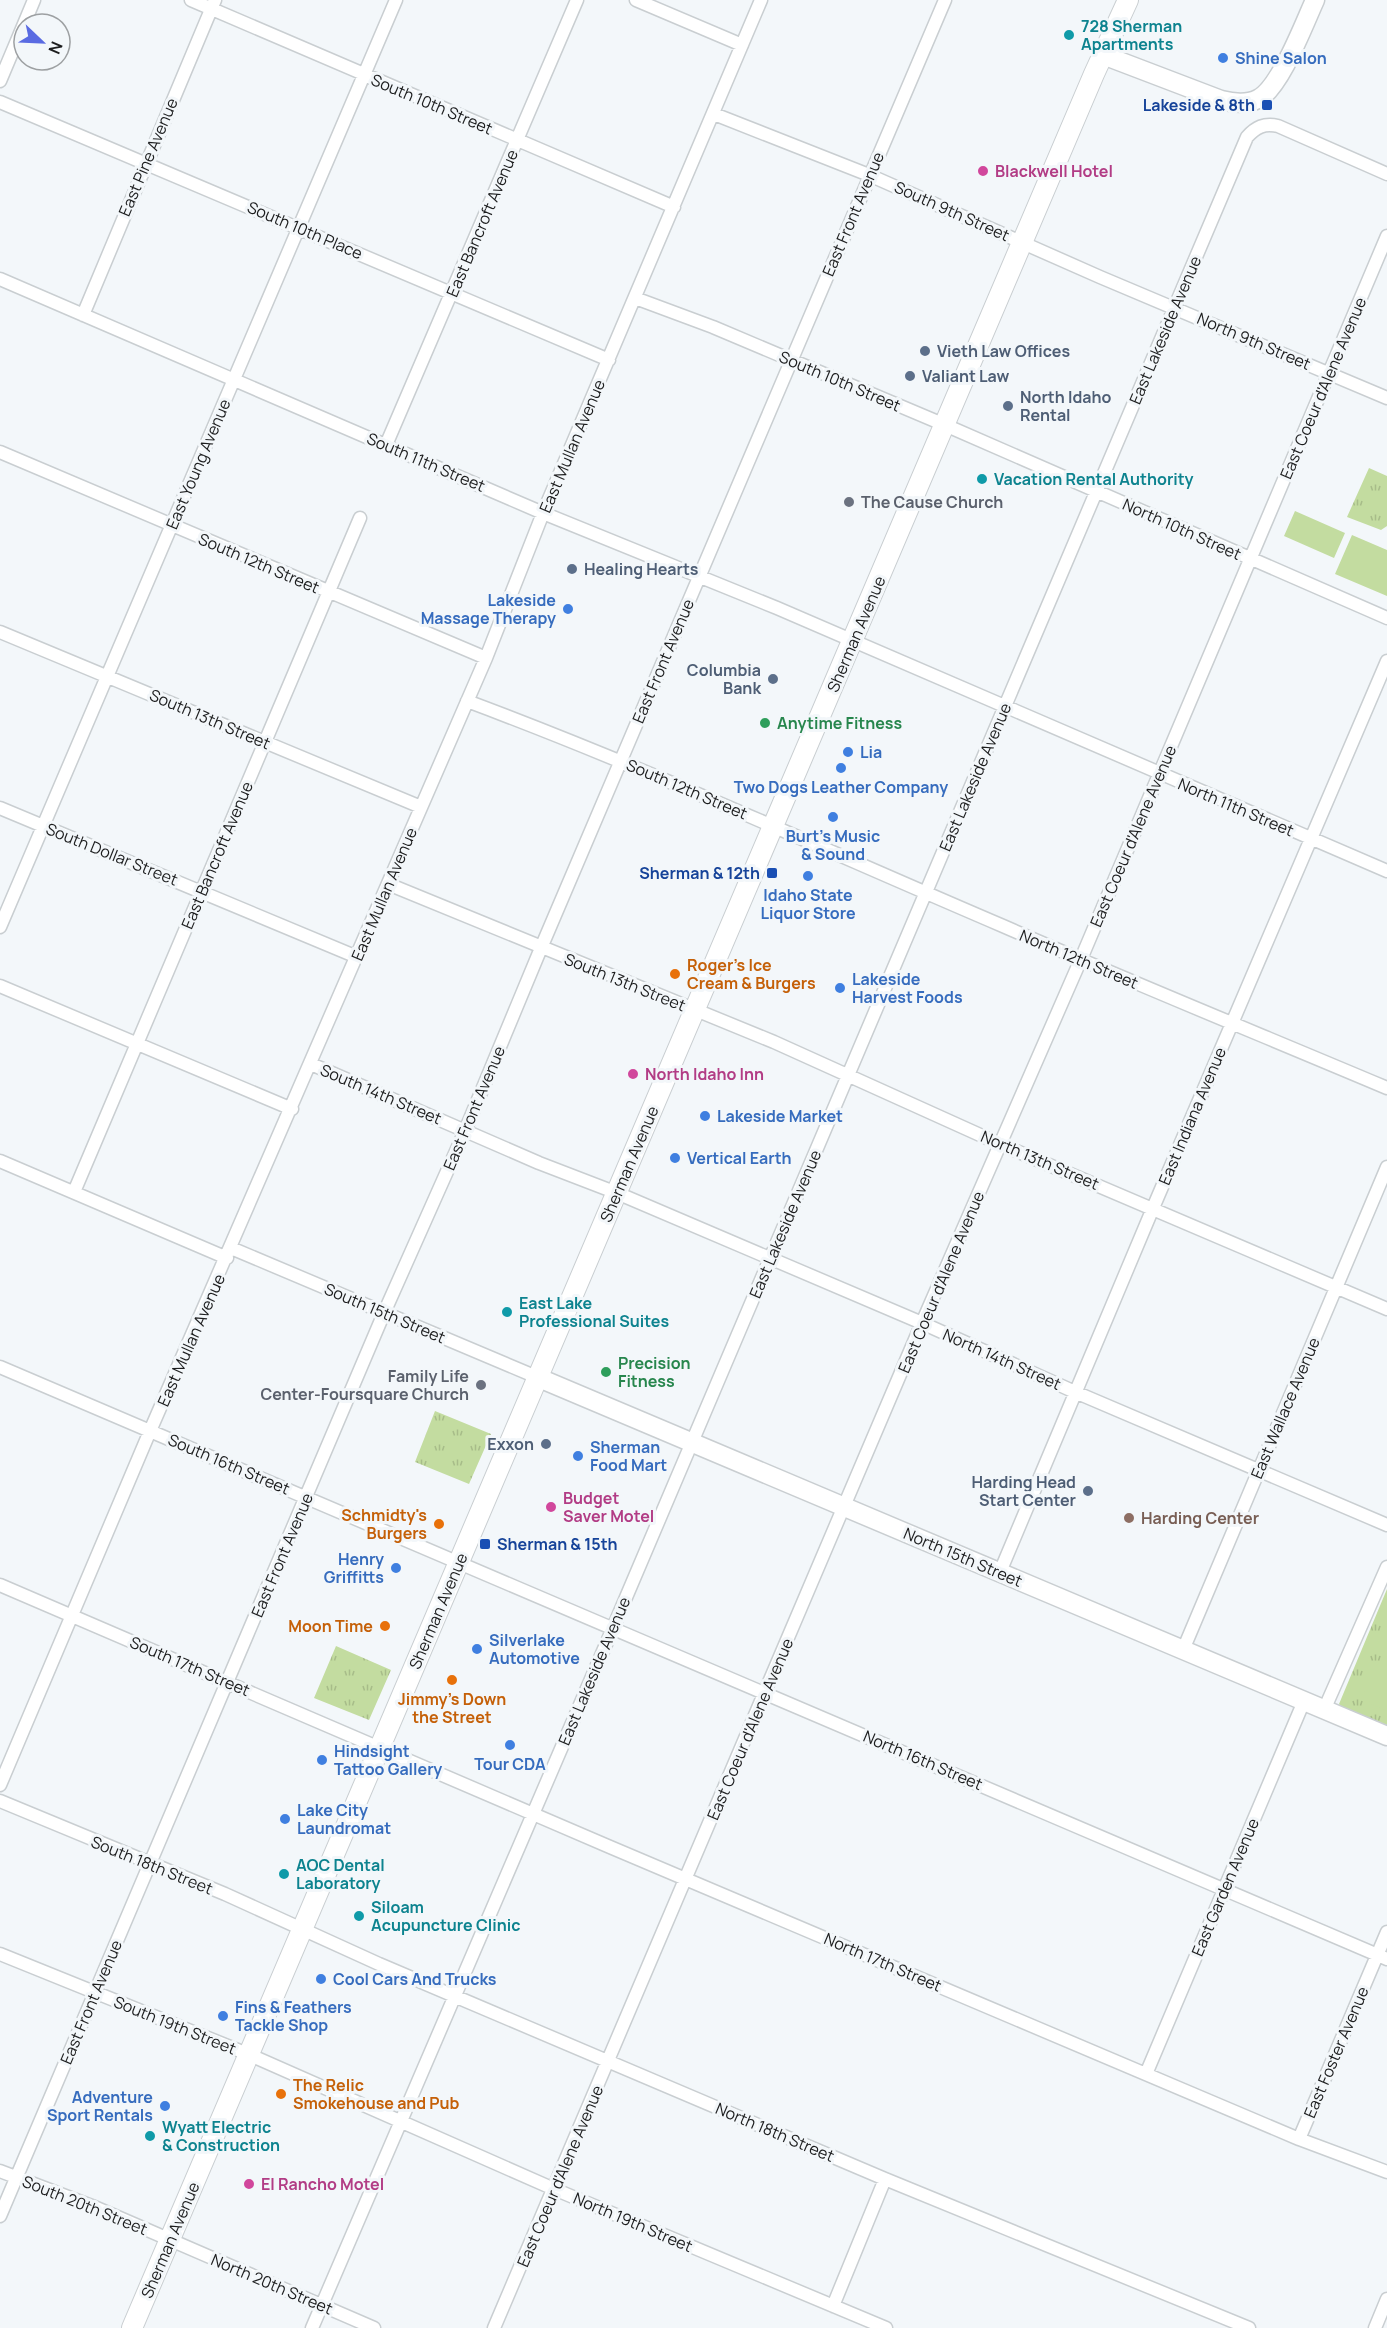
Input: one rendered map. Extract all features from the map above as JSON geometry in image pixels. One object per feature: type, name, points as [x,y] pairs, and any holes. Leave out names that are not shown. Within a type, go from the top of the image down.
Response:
[{"type":"main road","name":"Sherman Avenue","points":[[132,2328],[773,825],[1128,0]]},
{"type":"main road","points":[[1103,55],[1221,100],[1241,103],[1256,100],[1267,93],[1280,75],[1315,0]]},
{"type":"main road","name":"North 15th Street","points":[[539,1378],[1387,1736]]},
{"type":"street","name":"South 10th Street","points":[[191,0],[213,4],[364,75],[674,207]]},
{"type":"street","name":"East Young Avenue","points":[[0,927],[396,0]]},
{"type":"street","name":"East Bancroft Avenue","points":[[386,445],[577,0]]},
{"type":"street","points":[[636,0],[742,45]]},
{"type":"street","name":"East Mullan Avenue","points":[[0,1785],[150,1431],[292,1109],[486,658],[543,513],[761,0]]},
{"type":"street","name":"East Front Avenue","points":[[0,2216],[384,1313],[465,1131],[699,575],[793,361],[869,175],[945,0]]},
{"type":"street","name":"East Pine Avenue","points":[[83,315],[213,4]]},
{"type":"street","points":[[0,81],[12,52]]},
{"type":"street","name":"South 10th Place","points":[[0,102],[609,360]]},
{"type":"street","name":"South 9th Street","points":[[714,114],[869,175],[1023,242]]},
{"type":"street","name":"East Lakeside Avenue","points":[[312,2328],[402,2123],[454,1996],[1006,707],[1247,137],[1257,127],[1278,126],[1387,174]]},
{"type":"street","name":"East Coeur d'Alene Avenue","points":[[495,2328],[922,1323],[1081,959],[1387,236]]},
{"type":"street","name":"North 9th Street","points":[[1023,242],[1387,398]]},
{"type":"street","name":"South 11th Street","points":[[0,279],[543,513],[699,575],[854,641]]},
{"type":"street","name":"South 10th Street","points":[[635,298],[713,327],[945,425]]},
{"type":"street","name":"North 10th Street","points":[[945,425],[1387,618]]},
{"type":"street","name":"South 12th Street","points":[[0,452],[486,658]]},
{"type":"street","name":"East Bancroft Avenue","points":[[74,1192],[360,518]]},
{"type":"street","name":"South 13th Street","points":[[0,632],[421,807]]},
{"type":"street","name":"North 11th Street","points":[[854,641],[1387,871]]},
{"type":"street","name":"East Indiana Avenue","points":[[1000,1572],[1387,661]]},
{"type":"street","name":"South 12th Street","points":[[467,701],[773,825]]},
{"type":"street","name":"South Dollar Street","points":[[0,808],[357,957]]},
{"type":"street","name":"North 12th Street","points":[[773,825],[1387,1089]]},
{"type":"street","name":"South 13th Street","points":[[388,884],[695,1010]]},
{"type":"street","points":[[0,986],[292,1109]]},
{"type":"street","name":"North 13th Street","points":[[695,1010],[848,1075],[1000,1144],[1387,1309]]},
{"type":"street","name":"South 14th Street","points":[[311,1064],[616,1193]]},
{"type":"street","name":"South 15th Street","points":[[0,1161],[384,1313],[539,1378]]},
{"type":"street","name":"East Wallace Avenue","points":[[1183,1650],[1387,1167]]},
{"type":"street","name":"North 14th Street","points":[[616,1193],[1387,1525]]},
{"type":"street","name":"South 16th Street","points":[[0,1367],[459,1562]]},
{"type":"street","name":"North 16th Street","points":[[459,1562],[1382,1957]]},
{"type":"street","points":[[1324,1710],[1387,1567]]},
{"type":"street","name":"South 17th Street","points":[[0,1585],[381,1747]]},
{"type":"street","name":"East Garden Avenue","points":[[1146,2074],[1304,1701]]},
{"type":"street","name":"North 17th Street","points":[[381,1747],[1299,2139],[1387,2172]]},
{"type":"street","name":"South 18th Street","points":[[0,1801],[303,1928]]},
{"type":"street","name":"North 18th Street","points":[[303,1928],[454,1996],[885,2179],[1249,2328]]},
{"type":"street","name":"East Foster Avenue","points":[[1299,2139],[1382,1957],[1387,1932]]},
{"type":"street","name":"South 19th Street","points":[[0,1954],[250,2055]]},
{"type":"street","name":"North 19th Street","points":[[250,2055],[554,2189],[886,2328]]},
{"type":"street","name":"South 20th Street","points":[[0,2171],[170,2239]]},
{"type":"street","points":[[833,2306],[885,2179]]},
{"type":"street","name":"North 20th Street","points":[[170,2239],[374,2328]]},
{"type":"street","points":[[1375,2328],[1387,2299]]},
{"type":"green space","points":[[1369,468],[1387,476],[1387,526],[1381,530],[1347,517]]},
{"type":"green space","points":[[1295,511],[1345,533],[1334,558],[1284,536]]},
{"type":"green space","points":[[1352,535],[1387,550],[1387,596],[1335,574]]},
{"type":"green space","points":[[435,1411],[491,1434],[469,1484],[415,1462]]},
{"type":"green space","points":[[1387,1589],[1387,1727],[1342,1708],[1339,1704]]},
{"type":"green space","points":[[336,1646],[391,1670],[369,1720],[314,1698]]},
{"type":"green space","points":[[1387,1656],[1387,1711],[1371,1704],[1363,1689],[1371,1669]]},
{"type":"place","name":"728 Sherman Apartments","points":[[1069,35]]},
{"type":"place","name":"Shine Salon","points":[[1223,58]]},
{"type":"place","name":"Lakeside & 8th","points":[[1267,105]]},
{"type":"place","name":"Blackwell Hotel","points":[[983,171]]},
{"type":"place","name":"Vieth Law Offices","points":[[925,351]]},
{"type":"place","name":"Valiant Law","points":[[910,376]]},
{"type":"place","name":"North Idaho Rental","points":[[1008,406]]},
{"type":"place","name":"Vacation Rental Authority","points":[[982,479]]},
{"type":"place","name":"The Cause Church","points":[[849,502]]},
{"type":"place","name":"Healing Hearts","points":[[572,569]]},
{"type":"place","name":"Lakeside Massage Therapy","points":[[568,609]]},
{"type":"place","name":"Columbia Bank","points":[[773,679]]},
{"type":"place","name":"Anytime Fitness","points":[[765,723]]},
{"type":"place","name":"Lia","points":[[848,752]]},
{"type":"place","name":"Two Dogs Leather Company","points":[[841,768]]},
{"type":"place","name":"Burt's Music & Sound","points":[[833,817]]},
{"type":"place","name":"Sherman & 12th","points":[[772,873]]},
{"type":"place","name":"Idaho State Liquor Store","points":[[808,876]]},
{"type":"place","name":"Roger's Ice Cream & Burgers","points":[[675,974]]},
{"type":"place","name":"Lakeside Harvest Foods","points":[[840,988]]},
{"type":"place","name":"North Idaho Inn","points":[[633,1074]]},
{"type":"place","name":"Lakeside Market","points":[[705,1116]]},
{"type":"place","name":"Vertical Earth","points":[[675,1158]]},
{"type":"place","name":"East Lake Professional Suites","points":[[507,1312]]},
{"type":"place","name":"Precision Fitness","points":[[606,1372]]},
{"type":"place","name":"Family Life Center-Foursquare Church","points":[[481,1385]]},
{"type":"place","name":"Exxon","points":[[546,1444]]},
{"type":"place","name":"Sherman Food Mart","points":[[578,1456]]},
{"type":"place","name":"Harding Head Start Center","points":[[1088,1491]]},
{"type":"place","name":"Budget Saver Motel","points":[[551,1507]]},
{"type":"place","name":"Harding Center","points":[[1129,1518]]},
{"type":"place","name":"Schmidty's Burgers","points":[[439,1524]]},
{"type":"place","name":"Sherman & 15th","points":[[485,1544]]},
{"type":"place","name":"Henry Griffitts","points":[[396,1568]]},
{"type":"place","name":"Moon Time","points":[[385,1626]]},
{"type":"place","name":"Silverlake Automotive","points":[[477,1649]]},
{"type":"place","name":"Jimmy's Down the Street","points":[[452,1680]]},
{"type":"place","name":"Tour CDA","points":[[510,1745]]},
{"type":"place","name":"Hindsight Tattoo Gallery","points":[[322,1760]]},
{"type":"place","name":"Lake City Laundromat","points":[[285,1819]]},
{"type":"place","name":"AOC Dental Laboratory","points":[[284,1874]]},
{"type":"place","name":"Siloam Acupuncture Clinic","points":[[359,1916]]},
{"type":"place","name":"Cool Cars And Trucks","points":[[321,1979]]},
{"type":"place","name":"Fins & Feathers Tackle Shop","points":[[223,2016]]},
{"type":"place","name":"The Relic Smokehouse and Pub","points":[[281,2094]]},
{"type":"place","name":"Adventure Sport Rentals","points":[[165,2106]]},
{"type":"place","name":"Wyatt Electric & Construction","points":[[150,2136]]},
{"type":"place","name":"El Rancho Motel","points":[[249,2184]]}]
